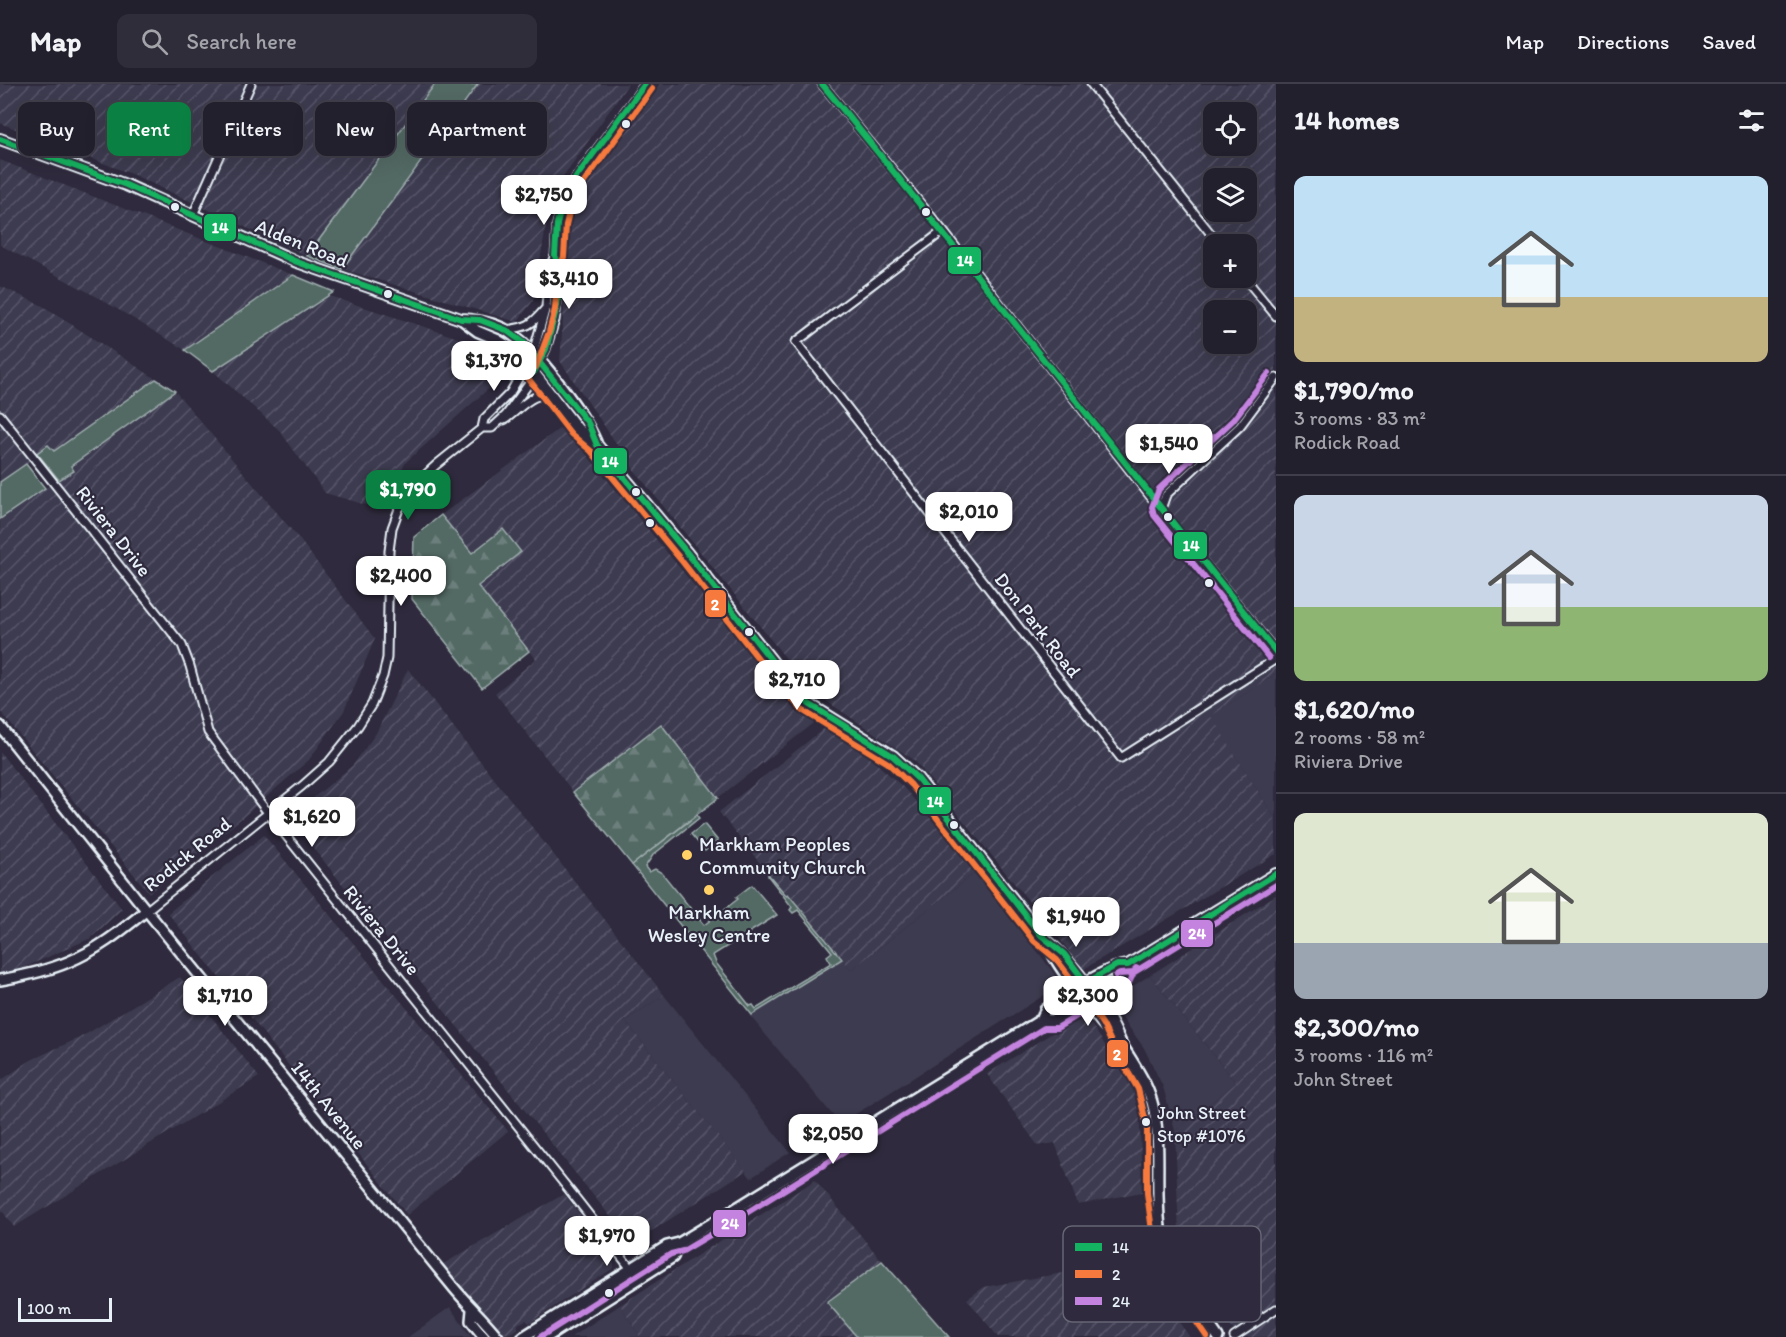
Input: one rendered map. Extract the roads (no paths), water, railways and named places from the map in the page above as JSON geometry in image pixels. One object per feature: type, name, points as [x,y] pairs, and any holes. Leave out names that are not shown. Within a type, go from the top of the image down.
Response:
[{"type":"main road","name":"Alden Road","points":[[0,139],[126,185],[322,272],[461,319],[480,320],[506,330],[524,343],[540,362],[588,423],[597,445]]},
{"type":"main road","name":"Alden Road","points":[[461,319],[477,331],[519,353],[578,429],[597,445]]},
{"type":"main road","points":[[597,445],[688,554],[786,679],[809,704],[893,756],[918,779],[1041,935],[1054,959],[1104,1026],[1122,1044]]},
{"type":"main road","name":"14th Avenue","points":[[0,726],[472,1310],[480,1314],[498,1337]]},
{"type":"main road","points":[[1042,1019],[1044,1010],[1086,983],[1117,965],[1128,965],[1276,874]]},
{"type":"main road","name":"Rodick Road","points":[[0,980],[69,962],[110,939],[147,910]]},
{"type":"main road","points":[[1041,935],[1064,954],[1095,995],[1138,1068],[1153,1107],[1156,1125],[1161,1226]]},
{"type":"main road","points":[[523,1337],[630,1268],[667,1246],[679,1243],[805,1167],[1042,1019],[1053,1020],[1123,978],[1128,965]]},
{"type":"main road","points":[[543,1324],[548,1336],[673,1257],[679,1243]]},
{"type":"main road","name":"14th Avenue","points":[[472,1310],[471,1321],[484,1337]]},
{"type":"main road","points":[[1207,1322],[1218,1337]]},
{"type":"street","points":[[194,215],[251,84]]},
{"type":"street","points":[[492,428],[519,398],[531,368],[546,307],[549,268],[555,256],[559,213],[567,193],[645,84]]},
{"type":"street","points":[[822,84],[943,231],[1276,652]]},
{"type":"street","points":[[1090,84],[1211,234]]},
{"type":"street","name":"Don Park Road","points":[[943,231],[796,342],[1122,758],[1276,658]]},
{"type":"street","points":[[531,368],[540,362],[551,335],[561,270],[555,256]]},
{"type":"street","points":[[1253,288],[1276,316]]},
{"type":"street","points":[[506,330],[527,327],[546,307]]},
{"type":"street","name":"Rodick Road","points":[[147,910],[329,762],[358,726],[372,704],[387,658],[390,542],[399,509],[421,479],[482,428],[484,419],[531,368]]},
{"type":"street","points":[[1161,509],[1166,495],[1240,426],[1276,378]]},
{"type":"street","points":[[482,428],[492,428],[528,400],[538,396],[549,396],[559,404]]},
{"type":"street","name":"Riviera Drive","points":[[0,416],[182,645],[208,732],[268,813],[638,1278]]},
{"type":"street","points":[[1261,1319],[1276,1309]]},
{"type":"street","points":[[1234,1337],[1256,1322]]},
{"type":"place","name":"Markham Peoples Community Church","points":[[687,855]]},
{"type":"place","name":"Markham Wesley Centre","points":[[709,890]]},
{"type":"place","name":"John Street Stop #1076","points":[[1146,1122]]}]
